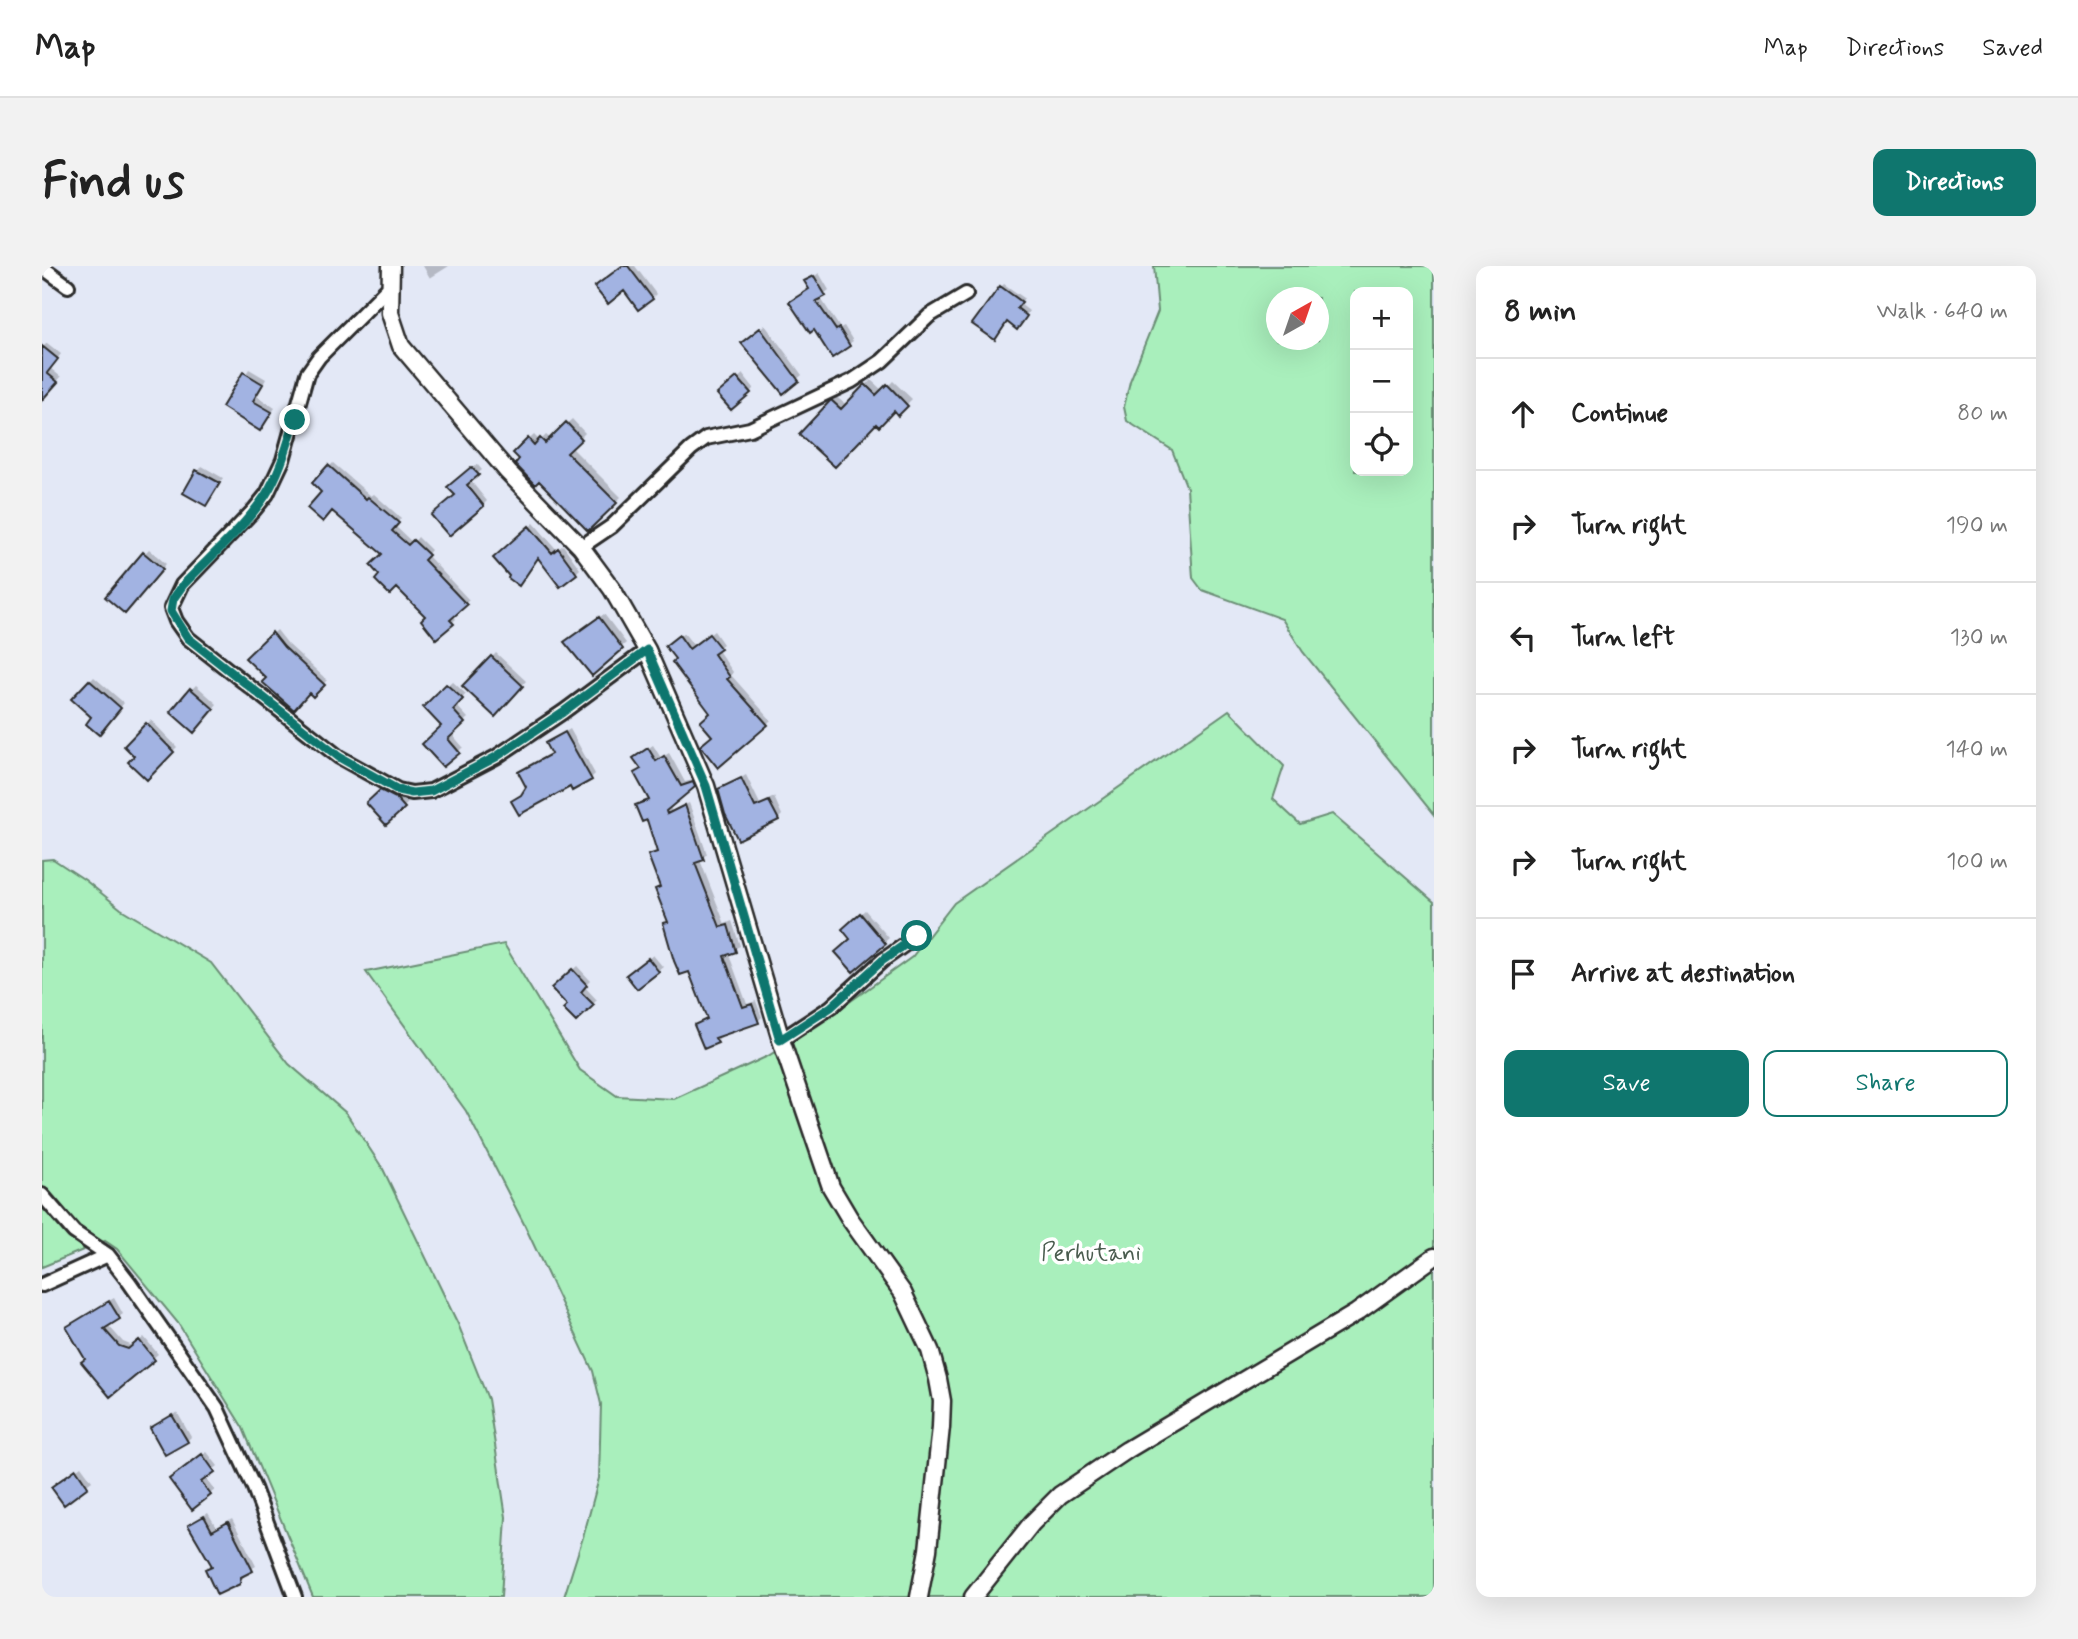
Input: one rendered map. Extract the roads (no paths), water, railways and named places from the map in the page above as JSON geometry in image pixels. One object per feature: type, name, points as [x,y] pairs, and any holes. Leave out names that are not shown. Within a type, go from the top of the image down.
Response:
[{"type":"street","points":[[391,266],[390,313],[401,346],[508,472],[581,548],[611,589],[647,650],[706,786],[780,1040],[831,1187],[850,1219],[903,1293],[930,1350],[942,1401],[941,1427],[928,1550],[919,1597]]},
{"type":"street","points":[[42,267],[68,286]]},
{"type":"street","points":[[390,286],[319,357],[307,374],[283,460],[267,494],[183,585],[171,608],[188,638],[339,757],[398,790],[412,793],[431,791],[496,757],[647,650]]},
{"type":"street","points":[[581,548],[612,526],[691,449],[706,438],[750,429],[852,382],[882,361],[929,316],[966,294]]},
{"type":"street","points":[[780,1040],[831,1007],[883,960],[917,936]]},
{"type":"street","points":[[42,1195],[75,1232],[108,1255],[130,1282],[217,1408],[254,1488],[295,1597]]},
{"type":"street","points":[[42,1285],[108,1255]]},
{"type":"street","points":[[973,1597],[1032,1523],[1060,1495],[1116,1457],[1356,1313],[1434,1257]]},
{"type":"park label","name":"Perhutani","points":[[1091,1253]]}]
